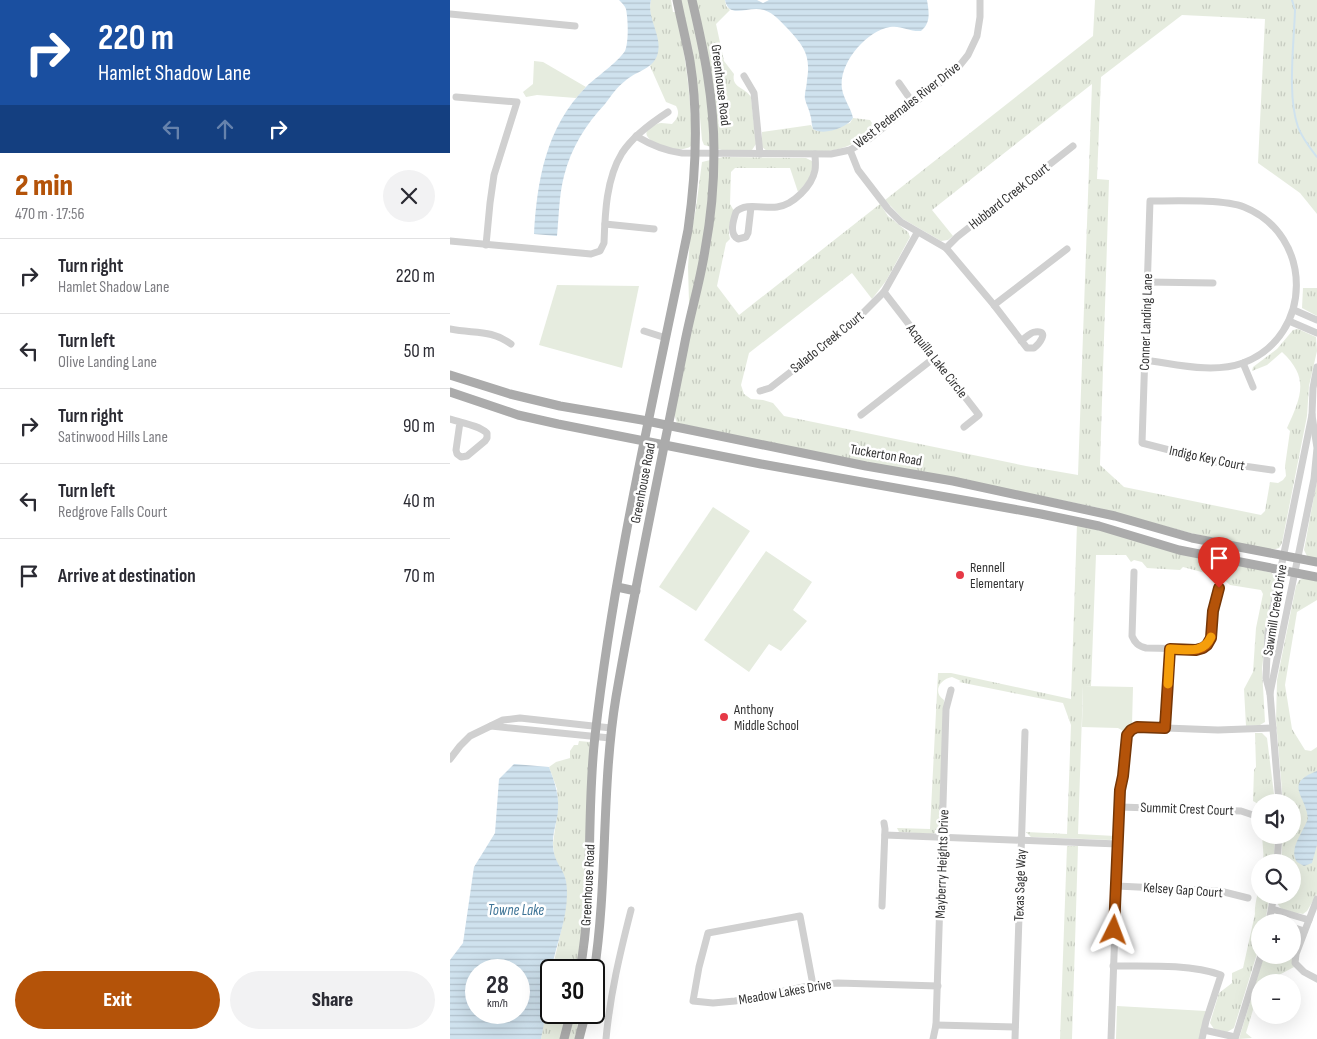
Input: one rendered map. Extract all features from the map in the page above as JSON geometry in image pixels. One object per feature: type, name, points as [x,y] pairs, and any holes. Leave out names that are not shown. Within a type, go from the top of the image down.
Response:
[{"type":"main road","name":"Greenhouse Road","points":[[582,959],[588,890],[596,726],[617,587],[688,230],[693,196],[696,153],[694,99],[690,61],[677,0]]},
{"type":"main road","name":"Greenhouse Road","points":[[596,959],[600,922],[611,728],[668,427],[705,251],[710,214],[714,153],[713,112],[707,67],[692,0]]},
{"type":"main road","name":"Tuckerton Road","points":[[450,375],[510,394],[560,406],[952,481],[1115,516],[1192,538],[1317,562]]},
{"type":"main road","points":[[450,392],[526,417],[761,464],[1050,516],[1099,526],[1179,550],[1317,577]]},
{"type":"main road","points":[[1050,516],[1053,503]]},
{"type":"main road","points":[[617,587],[636,591]]},
{"type":"main road","points":[[588,890],[602,890]]},
{"type":"main road","points":[[564,1039],[568,1024]]},
{"type":"main road","points":[[579,1039],[583,1024]]},
{"type":"street","name":"West Pedernales River Drive","points":[[636,136],[652,146],[670,152],[832,154],[850,150],[869,139],[956,70],[968,55],[977,36],[980,0]]},
{"type":"street","points":[[450,14],[575,26]]},
{"type":"street","points":[[744,76],[754,93],[760,154]]},
{"type":"street","points":[[899,83],[913,104]]},
{"type":"street","points":[[456,97],[517,102],[494,175],[486,246]]},
{"type":"street","points":[[450,241],[486,246],[591,254],[600,251],[604,243],[609,184],[622,154],[636,136],[668,112]]},
{"type":"street","name":"Hubbard Creek Court","points":[[946,248],[957,237],[1072,146]]},
{"type":"street","points":[[850,150],[858,170],[888,209],[901,222],[946,248],[994,305],[1021,341]]},
{"type":"street","points":[[751,207],[778,207],[786,204],[801,193],[810,183],[815,170],[815,154]]},
{"type":"street","name":"Conner Landing Lane","points":[[1142,443],[1150,201],[1243,206],[1264,219],[1282,236],[1292,258],[1297,282],[1294,310]]},
{"type":"street","points":[[605,224],[654,229]]},
{"type":"street","name":"Salado Creek Court","points":[[760,391],[770,388],[850,326],[884,292],[917,232]]},
{"type":"street","points":[[994,305],[1067,249]]},
{"type":"street","points":[[1148,282],[1213,283]]},
{"type":"street","name":"Acquilla Lake Circle","points":[[884,292],[979,415],[964,427]]},
{"type":"street","points":[[1145,360],[1216,368],[1243,362],[1267,349],[1277,339],[1294,310],[1317,320]]},
{"type":"street","points":[[1289,321],[1317,333]]},
{"type":"street","points":[[450,329],[492,334],[500,336],[511,344]]},
{"type":"street","points":[[644,331],[666,338]]},
{"type":"street","points":[[861,415],[934,358]]},
{"type":"street","points":[[1243,362],[1253,387]]},
{"type":"street","points":[[1312,415],[1313,388],[1317,367]]},
{"type":"street","name":"Sawmill Creek Drive","points":[[1278,794],[1270,693],[1266,678],[1267,647],[1280,569],[1312,415]]},
{"type":"street","name":"Sawmill Creek Drive","points":[[1270,693],[1316,464],[1316,436],[1312,415]]},
{"type":"street","points":[[450,419],[460,422],[483,430],[487,433],[485,441],[467,456],[461,457],[456,450],[460,422]]},
{"type":"street","name":"Indigo Key Court","points":[[1142,443],[1216,462],[1272,470]]},
{"type":"street","points":[[1134,572],[1132,633],[1135,642],[1139,646],[1146,648],[1196,650],[1207,645],[1211,638],[1213,611],[1219,588]]},
{"type":"street","points":[[1165,728],[1170,649]]},
{"type":"street","name":"Mayberry Heights Drive","points":[[933,1039],[936,1025],[938,986],[946,709],[951,690]]},
{"type":"street","points":[[450,759],[470,736],[503,720],[520,718],[611,728]]},
{"type":"street","points":[[534,731],[536,720]]},
{"type":"street","points":[[490,726],[610,738]]},
{"type":"street","points":[[1111,1039],[1120,790],[1127,735],[1137,727],[1240,730],[1273,728]]},
{"type":"street","name":"Texas Sage Way","points":[[1015,1039],[1025,732]]},
{"type":"street","name":"Summit Crest Court","points":[[1120,806],[1240,812],[1251,815]]},
{"type":"street","points":[[882,906],[884,822]]},
{"type":"street","points":[[885,835],[1118,844]]},
{"type":"street","name":"Kelsey Gap Court","points":[[1117,886],[1220,891],[1248,898]]},
{"type":"street","points":[[1317,899],[1296,954],[1295,963],[1304,972],[1317,979]]},
{"type":"street","points":[[1272,914],[1273,904]]},
{"type":"street","points":[[1272,909],[1309,920]]},
{"type":"street","points":[[606,1039],[611,993],[631,910]]},
{"type":"street","name":"Meadow Lakes Drive","points":[[814,986],[800,916],[708,933],[693,1001],[735,1001],[838,982],[938,986]]},
{"type":"street","points":[[1204,1030],[1235,1038],[1258,964]]},
{"type":"street","points":[[1113,966],[1170,967],[1206,971],[1221,975],[1202,1039]]},
{"type":"street","points":[[936,1025],[1015,1027]]},
{"type":"green space","points":[[651,0],[671,0],[673,12],[676,12],[680,28],[687,77],[692,143],[691,146],[684,149],[657,144],[647,134],[648,129],[657,124],[672,124],[677,118],[678,113],[676,106],[666,102],[650,66],[657,48],[650,9]]},
{"type":"green space","points":[[680,0],[725,0],[726,6],[730,10],[716,24],[724,61],[734,74],[736,85],[751,97],[756,144],[752,150],[722,150],[704,145],[698,95]]},
{"type":"green space","points":[[1095,0],[1317,0],[1317,214],[1300,193],[1258,163],[1265,19],[1182,15],[1101,77],[1097,179],[1109,180],[1100,465],[1124,487],[1261,515],[1265,511],[1270,482],[1278,483],[1286,476],[1285,466],[1290,431],[1287,428],[1299,397],[1300,379],[1291,361],[1282,352],[1267,365],[1252,371],[1253,367],[1277,349],[1293,330],[1298,329],[1316,337],[1317,351],[1309,386],[1307,416],[1282,543],[1279,548],[1272,550],[1190,533],[1099,508],[890,468],[677,423],[674,414],[685,362],[689,302],[688,267],[690,238],[702,162],[723,157],[806,158],[812,161],[812,170],[798,192],[790,168],[735,168],[731,172],[730,204],[734,211],[729,225],[730,239],[726,243],[717,286],[739,315],[880,204],[888,216],[908,232],[910,237],[886,281],[872,299],[852,273],[749,353],[741,385],[744,394],[751,399],[773,403],[784,416],[1078,475],[1092,84],[932,210],[953,236],[948,240],[941,241],[903,219],[885,200],[1093,36]]},
{"type":"green space","points":[[534,61],[543,62],[586,87],[576,98],[537,95],[526,97],[523,92],[533,84]]},
{"type":"green space","points":[[853,118],[870,120],[876,129],[850,145],[824,152],[767,151],[762,147],[762,132],[811,125],[817,131],[850,123]]},
{"type":"green space","points":[[557,285],[639,286],[622,368],[539,345]]},
{"type":"green space","points":[[1303,288],[1317,288],[1317,316],[1302,308]]},
{"type":"green space","points":[[1317,480],[1317,559],[1307,556],[1304,550]]},
{"type":"green space","points":[[713,507],[750,531],[696,611],[659,587]]},
{"type":"green space","points":[[1077,524],[1272,573],[1275,580],[1268,616],[1262,669],[1265,722],[1260,725],[1246,726],[1244,689],[1253,672],[1256,628],[1263,594],[1261,590],[1230,585],[1222,578],[1213,579],[1209,574],[1183,567],[1180,570],[1147,568],[1142,562],[1134,560],[1131,562],[1126,555],[1096,555],[1091,686],[1083,686],[1078,834],[1115,836],[1114,838],[1110,840],[1031,837],[1026,832],[1067,834],[1071,725],[1063,703],[959,682],[961,681],[952,677],[944,680],[938,690],[940,697],[944,700],[939,830],[935,830],[935,833],[932,834],[899,832],[897,828],[930,829],[938,673],[951,673],[1071,699]]},
{"type":"green space","points":[[766,551],[812,582],[793,610],[807,621],[781,651],[769,644],[749,672],[704,640]]},
{"type":"green space","points":[[1305,578],[1317,581],[1317,600],[1297,612],[1285,685],[1292,729],[1305,750],[1311,751],[1317,747],[1317,894],[1307,911],[1303,914],[1284,910],[1278,904],[1301,904],[1301,854],[1282,854],[1282,844],[1301,844],[1301,794],[1282,794],[1276,721],[1277,680],[1296,586],[1299,580]]},
{"type":"green space","points":[[1083,686],[1133,687],[1132,725],[1125,732],[1118,728],[1082,727]]},
{"type":"green space","points":[[1255,733],[1262,733],[1267,738],[1274,794],[1253,794],[1254,770],[1256,767]]},
{"type":"green space","points":[[579,741],[590,742],[591,746],[581,959],[555,959],[564,918],[566,881],[554,858],[553,843],[558,808],[557,789],[549,767],[556,762],[570,758],[570,751],[574,745],[578,745]]},
{"type":"green space","points":[[1263,844],[1275,844],[1274,854],[1263,854]]},
{"type":"green space","points":[[1067,846],[1078,846],[1072,1039],[1060,1039]]},
{"type":"green space","points":[[1256,904],[1268,904],[1266,914],[1255,914]]},
{"type":"green space","points":[[1251,932],[1251,964],[1254,964],[1234,1028],[1227,1032],[1214,1029],[1210,1023],[1219,993],[1232,983],[1232,973],[1243,968]]},
{"type":"green space","points":[[1261,964],[1294,964],[1294,967],[1281,974],[1258,974]]},
{"type":"green space","points":[[1251,999],[1251,1016],[1246,1033],[1252,1038],[1239,1039]]},
{"type":"green space","points":[[1117,1006],[1206,1011],[1199,1039],[1116,1039]]},
{"type":"green space","points":[[543,1024],[578,1024],[576,1039],[541,1039]]},
{"type":"water","points":[[619,0],[651,0],[651,14],[659,49],[657,56],[651,64],[619,86],[580,137],[567,166],[562,183],[557,236],[534,234],[541,175],[546,156],[561,119],[586,87],[625,51],[628,36],[627,13]]},
{"type":"water","points":[[725,0],[757,0],[763,3],[769,0],[927,0],[928,17],[921,31],[890,27],[872,35],[863,42],[849,59],[842,79],[843,93],[853,118],[840,128],[823,132],[813,129],[811,116],[805,101],[808,64],[802,46],[771,13],[758,9],[735,11],[727,6]]},
{"type":"water","name":"Towne Lake","points":[[514,764],[549,767],[558,797],[558,813],[553,846],[555,857],[566,881],[567,892],[565,915],[554,959],[540,959],[540,1024],[544,1024],[541,1039],[450,1039],[450,960],[463,943],[474,867],[495,833],[499,779]]},
{"type":"water","points":[[1317,771],[1317,845],[1312,863],[1304,866],[1301,864],[1301,854],[1294,854],[1294,851],[1296,844],[1301,844],[1301,834],[1308,818],[1299,791],[1301,781]]},
{"type":"waterway","points":[[1292,0],[1295,10],[1292,70],[1295,114],[1298,127],[1306,143],[1317,157]]},
{"type":"slow traffic","points":[[1168,684],[1170,649],[1196,650],[1203,648],[1211,637]]},
{"type":"place","name":"Rennell Elementary","points":[[960,575]]},
{"type":"place","name":"Anthony Middle School","points":[[724,717]]},
{"type":"route","points":[[1114,930],[1120,790],[1127,736],[1131,730],[1137,727],[1165,728],[1170,649],[1196,650],[1207,645],[1211,638],[1213,611],[1219,588]]}]
